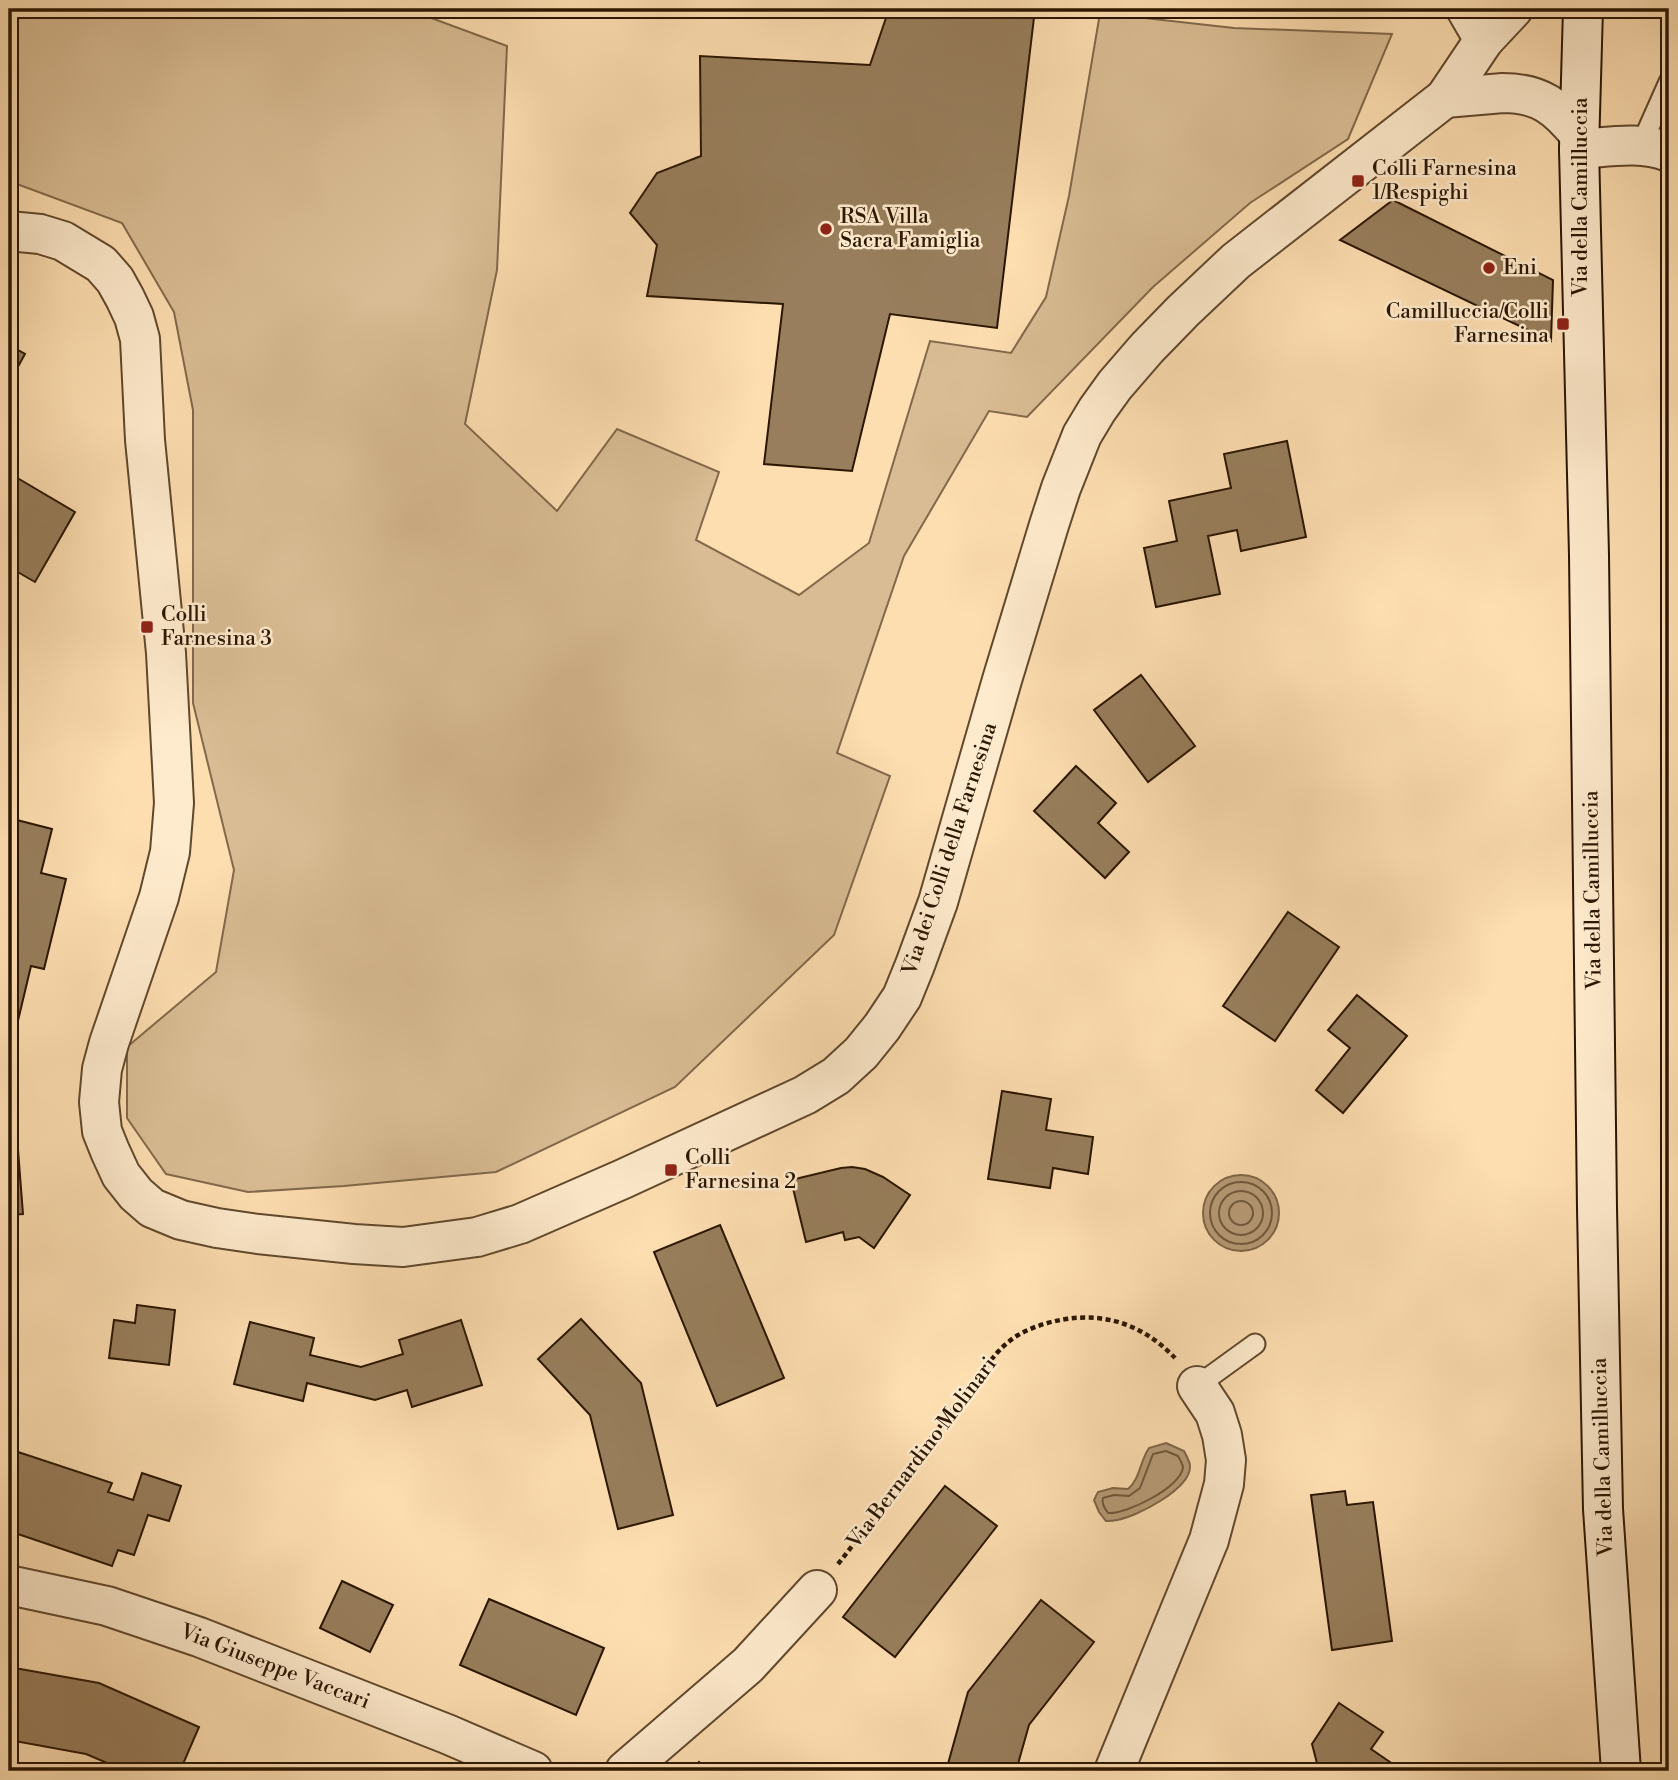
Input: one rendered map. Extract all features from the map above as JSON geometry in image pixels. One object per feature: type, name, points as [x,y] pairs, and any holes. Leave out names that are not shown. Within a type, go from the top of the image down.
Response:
[{"type":"street","name":"Via dei Colli della Farnesina","points":[[9,231],[40,234],[63,241],[101,264],[115,280],[125,298],[140,339],[145,440],[166,653],[174,803],[170,852],[159,897],[108,1043],[102,1069],[99,1102],[102,1131],[110,1152],[121,1175],[136,1194],[152,1208],[181,1220],[258,1234],[403,1247],[477,1237],[520,1224],[805,1095],[836,1076],[861,1053],[902,997],[915,965],[938,902],[1061,488],[1082,435],[1097,410],[1147,348],[1236,261],[1445,97],[1475,24],[1513,9]]},
{"type":"street","name":"Via della Camilluccia","points":[[1583,9],[1579,142],[1589,555],[1603,1510],[1621,1771]]},
{"type":"street","points":[[1445,97],[1513,93],[1536,98],[1563,115],[1579,142],[1655,148]]},
{"type":"street","points":[[1114,1771],[1209,1540],[1223,1484],[1226,1460],[1222,1435],[1215,1413],[1197,1386]]},
{"type":"street","name":"Via Giuseppe Vaccari","points":[[9,1585],[107,1606],[190,1634],[447,1734],[533,1771]]},
{"type":"street","points":[[625,1771],[748,1665],[817,1590]]},
{"type":"lane","points":[[1655,148],[1669,82]]},
{"type":"lane","points":[[1197,1386],[1255,1344]]},
{"type":"path","name":"Via Bernardino Molinari","points":[[817,1590],[957,1404],[1006,1344],[1030,1329],[1059,1320],[1098,1317],[1134,1327],[1162,1344],[1197,1386]]},
{"type":"shaded area","points":[[9,9],[407,9],[507,46],[497,270],[465,424],[557,511],[617,429],[719,472],[696,540],[799,595],[869,543],[930,341],[1011,353],[1046,297],[1069,196],[1100,13],[1234,28],[1392,34],[1348,139],[1250,203],[1153,287],[1027,417],[989,411],[904,556],[837,753],[890,776],[834,935],[675,1087],[496,1172],[248,1192],[166,1174],[127,1118],[127,1047],[216,972],[234,870],[193,703],[193,410],[174,312],[122,223],[17,184],[9,185]]},
{"type":"water","points":[[1241,1175],[1256,1178],[1268,1186],[1276,1198],[1279,1213],[1276,1228],[1268,1240],[1256,1248],[1241,1251],[1226,1248],[1214,1240],[1206,1228],[1203,1213],[1206,1198],[1214,1186],[1226,1178]]},
{"type":"water","points":[[1166,1443],[1184,1451],[1189,1461],[1188,1475],[1182,1484],[1149,1508],[1126,1518],[1106,1521],[1094,1500],[1098,1492],[1113,1488],[1128,1489],[1135,1480],[1149,1448]]},
{"type":"building","name":"RSA Villa Sacra Famiglia","points":[[889,9],[1035,9],[997,328],[890,314],[852,471],[764,464],[783,304],[647,296],[657,245],[630,213],[657,173],[701,156],[700,56],[870,65]]},
{"type":"building","points":[[1393,200],[1553,280],[1551,341],[1340,240]]},
{"type":"building","points":[[9,345],[25,354],[9,383]]},
{"type":"building","points":[[1287,441],[1306,537],[1241,551],[1237,530],[1208,536],[1220,594],[1156,607],[1144,548],[1177,541],[1169,501],[1231,488],[1224,454]]},
{"type":"building","points":[[14,476],[75,512],[35,582],[9,567],[9,486]]},
{"type":"building","points":[[1141,675],[1195,746],[1148,782],[1094,710]]},
{"type":"building","points":[[1076,766],[1116,803],[1098,823],[1129,852],[1105,878],[1034,811]]},
{"type":"building","points":[[9,818],[52,829],[41,873],[66,879],[44,969],[31,966],[11,1050],[9,1050]]},
{"type":"building","points":[[1288,912],[1339,947],[1275,1041],[1223,1006]]},
{"type":"building","points":[[1357,995],[1407,1036],[1343,1113],[1316,1090],[1350,1048],[1328,1030]]},
{"type":"building","points":[[1002,1091],[1051,1099],[1046,1130],[1093,1137],[1088,1174],[1053,1168],[1050,1188],[988,1179]]},
{"type":"building","points":[[9,1124],[16,1124],[23,1214],[9,1215]]},
{"type":"building","points":[[852,1167],[883,1177],[910,1195],[874,1248],[859,1237],[845,1240],[843,1232],[806,1242],[791,1180]]},
{"type":"building","points":[[720,1225],[784,1378],[717,1406],[654,1252]]},
{"type":"building","points":[[137,1305],[175,1310],[169,1365],[109,1358],[114,1320],[135,1323]]},
{"type":"building","points":[[581,1319],[641,1383],[673,1515],[618,1529],[590,1415],[538,1359]]},
{"type":"building","points":[[461,1320],[482,1385],[412,1407],[407,1390],[375,1400],[307,1383],[303,1401],[234,1384],[250,1322],[314,1338],[310,1355],[361,1367],[403,1354],[399,1340]]},
{"type":"building","points":[[9,1449],[112,1483],[108,1492],[133,1500],[142,1473],[181,1486],[169,1521],[148,1515],[134,1555],[118,1550],[112,1566],[9,1531]]},
{"type":"building","points":[[945,1486],[997,1526],[895,1657],[843,1617]]},
{"type":"building","points":[[1345,1491],[1347,1505],[1373,1502],[1392,1641],[1332,1650],[1311,1495]]},
{"type":"building","points":[[342,1581],[393,1605],[370,1652],[320,1628]]},
{"type":"building","points":[[489,1599],[604,1648],[576,1715],[460,1665]]},
{"type":"building","points":[[1041,1600],[1094,1642],[1029,1725],[1016,1771],[946,1771],[968,1692]]},
{"type":"building","points":[[9,1667],[99,1683],[199,1727],[180,1771],[126,1771],[86,1754],[9,1740]]},
{"type":"building","points":[[1339,1703],[1383,1732],[1371,1749],[1403,1771],[1319,1771],[1312,1744]]},
{"type":"building","points":[[699,1762],[708,1771],[690,1771]]},
{"type":"place","name":"Colli Farnesina 1/Respighi","points":[[1358,181]]},
{"type":"place","name":"RSA Villa Sacra Famiglia","points":[[826,229]]},
{"type":"place","name":"Eni","points":[[1489,268]]},
{"type":"place","name":"Camilluccia/Colli Farnesina","points":[[1563,324]]},
{"type":"place","name":"Colli Farnesina 3","points":[[147,627]]},
{"type":"place","name":"Colli Farnesina 2","points":[[671,1170]]}]
